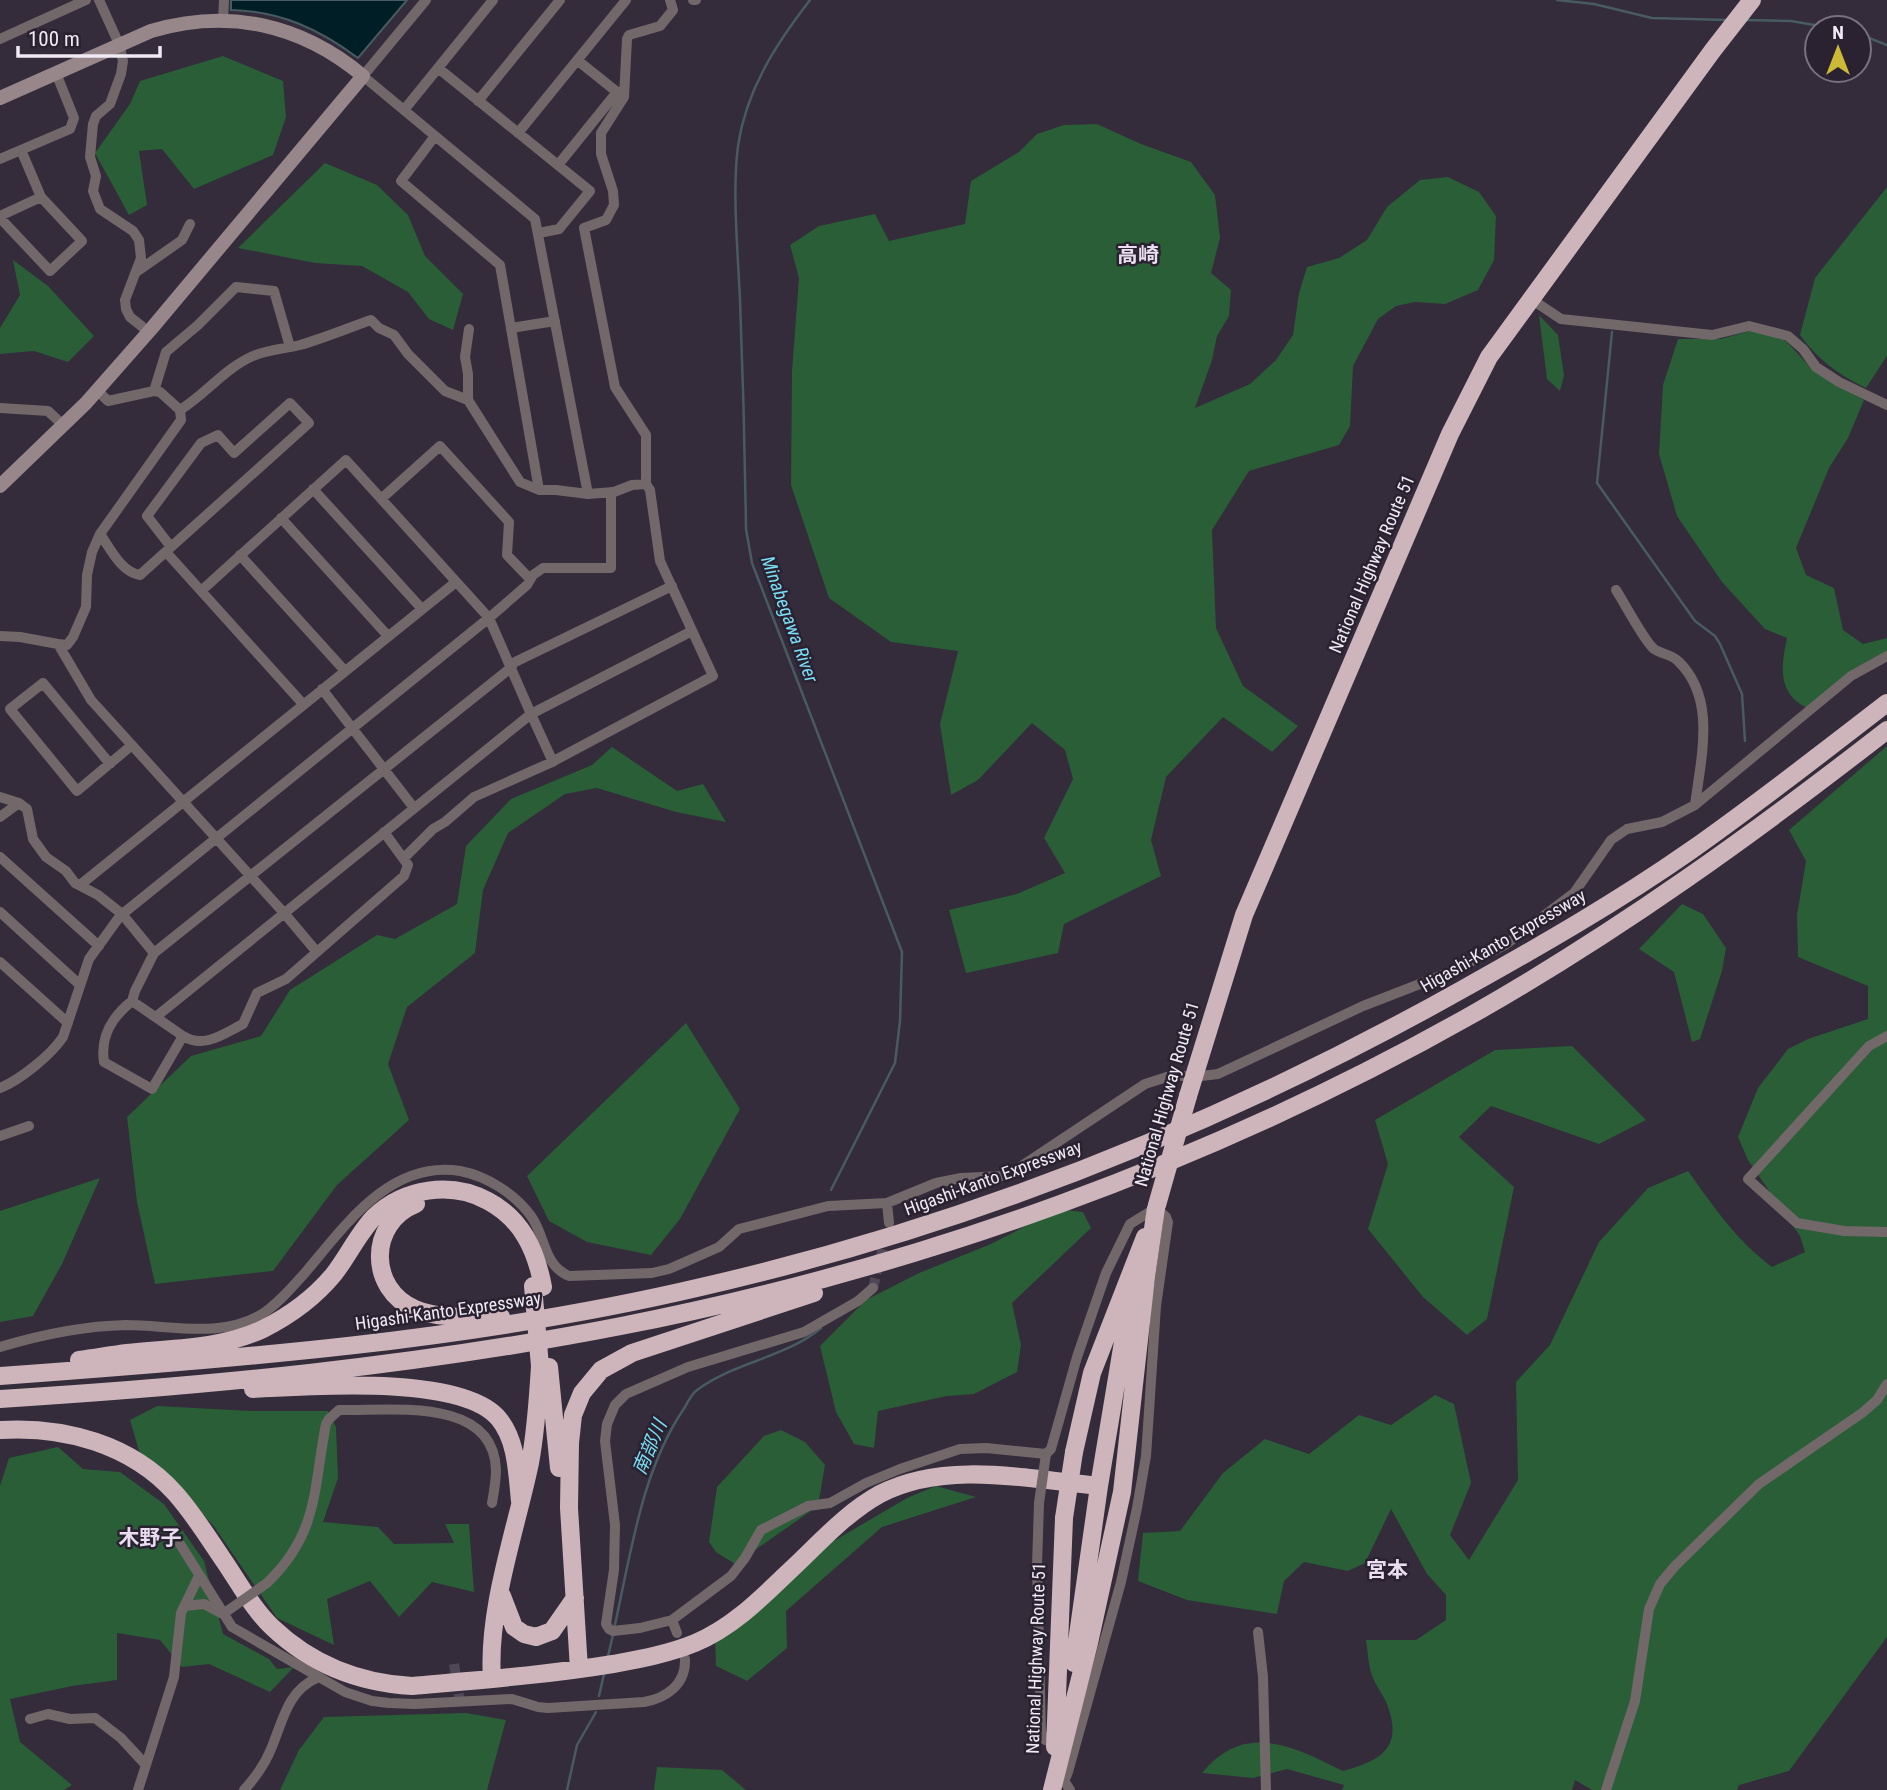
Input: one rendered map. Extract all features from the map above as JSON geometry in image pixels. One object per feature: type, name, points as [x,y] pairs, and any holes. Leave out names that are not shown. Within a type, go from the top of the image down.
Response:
[{"type":"highway","name":"National Highway Route 51","points":[[1059,1785],[1051,1778],[1064,1518],[1074,1452],[1093,1373],[1157,1206],[1193,1077],[1244,915],[1450,434],[1489,357],[1752,0]]},
{"type":"highway","name":"Higashi-Kanto Expressway","points":[[0,1376],[316,1350],[479,1329],[621,1304],[782,1268],[897,1235],[1020,1193],[1147,1143],[1374,1038],[1574,926],[1689,852],[1887,703]]},
{"type":"highway","points":[[5,1399],[320,1371],[520,1344],[703,1309],[908,1255],[983,1231],[1107,1186],[1269,1118],[1469,1016],[1552,967],[1700,870],[1887,730]]},
{"type":"highway","points":[[0,1376],[126,1353],[211,1344],[261,1330],[286,1317],[322,1287],[373,1218],[386,1208],[405,1197],[436,1189],[468,1192],[506,1213],[518,1225],[533,1250],[545,1367],[557,1435],[559,1477],[569,1508]]},
{"type":"highway","points":[[538,1287],[519,1245],[508,1229],[492,1215],[463,1200],[430,1200],[409,1206],[391,1222],[380,1245],[380,1267],[389,1290],[404,1303],[425,1312],[454,1316],[514,1317],[621,1304]]},
{"type":"highway","name":"National Highway Route 51","points":[[1059,1785],[1076,1693],[1122,1492],[1157,1206]]},
{"type":"highway","points":[[1124,1336],[1145,1259],[1152,1245]]},
{"type":"highway","points":[[579,1669],[569,1508],[573,1415],[582,1393],[601,1370],[632,1353],[855,1279],[908,1255]]},
{"type":"highway","points":[[1076,1693],[1072,1680],[1076,1636],[1124,1336],[1129,1281]]},
{"type":"highway","points":[[492,1679],[491,1655],[501,1592],[535,1434],[545,1367]]},
{"type":"highway","points":[[5,1399],[333,1386],[422,1390],[463,1396],[488,1408],[507,1430],[513,1449],[520,1501]]},
{"type":"highway","points":[[0,1430],[40,1430],[74,1435],[93,1440],[130,1457],[156,1475],[175,1493],[271,1626],[320,1662],[365,1681],[412,1686],[579,1669],[672,1651],[696,1643],[746,1612],[847,1516],[878,1495],[898,1486],[939,1476],[961,1475],[1099,1486]]},
{"type":"highway","points":[[501,1592],[514,1627],[524,1634],[536,1637],[552,1631],[575,1598]]},
{"type":"highway","points":[[1055,1737],[1076,1636]]},
{"type":"street","points":[[0,39],[86,0]]},
{"type":"street","points":[[99,0],[119,44],[123,61],[110,104],[96,116],[93,124],[90,157],[96,176],[93,191],[100,209],[133,231],[139,240],[141,258],[125,300],[130,317],[149,332]]},
{"type":"street","points":[[223,21],[224,0]]},
{"type":"street","points":[[0,486],[97,390],[149,332],[426,0]]},
{"type":"street","points":[[404,110],[494,0]]},
{"type":"street","points":[[478,101],[560,0]]},
{"type":"street","points":[[518,133],[625,0]]},
{"type":"street","points":[[404,858],[433,829],[474,797],[553,762],[713,676],[660,561],[650,490],[646,484],[646,435],[615,387],[584,228],[606,220],[614,205],[613,191],[600,154],[600,144],[601,133],[624,97],[627,39],[629,35],[660,26],[673,10],[670,0]]},
{"type":"street","points":[[0,98],[119,44],[173,24],[223,21],[263,25],[286,30],[331,53],[363,76],[535,219],[588,494]]},
{"type":"street","points":[[558,165],[617,92],[577,60]]},
{"type":"street","points":[[438,68],[590,191],[559,229],[539,233]]},
{"type":"street","points":[[0,159],[70,129],[74,118],[56,73]]},
{"type":"street","points":[[435,136],[401,181],[500,265],[539,490]]},
{"type":"street","points":[[21,150],[41,197],[82,241],[50,271],[0,217],[41,197]]},
{"type":"street","points":[[135,273],[182,240],[190,224]]},
{"type":"street","points":[[154,391],[166,352],[236,287],[274,291],[290,346]]},
{"type":"street","points":[[1531,299],[1561,319],[1712,335],[1749,326],[1788,336],[1803,349],[1816,367],[1839,382],[1887,405]]},
{"type":"street","points":[[180,410],[200,397],[226,372],[253,356],[371,320],[379,328],[394,335],[408,354],[445,391],[467,400],[520,482],[539,490],[556,489],[588,494],[646,484]]},
{"type":"street","points":[[511,328],[555,321]]},
{"type":"street","points":[[467,400],[468,374],[464,357],[469,329]]},
{"type":"street","points":[[0,636],[67,645],[74,637],[86,607],[87,575],[92,552],[100,534],[181,420],[180,410],[160,392],[107,401],[97,390]]},
{"type":"street","points":[[100,534],[132,574],[140,575],[168,549],[309,423],[290,403],[234,453],[218,435],[201,443],[147,516],[168,549],[201,591],[303,704]]},
{"type":"street","points":[[0,408],[48,411],[63,425]]},
{"type":"street","points":[[381,499],[440,446],[509,522],[507,555],[530,579]]},
{"type":"street","points":[[201,591],[346,460],[489,618],[553,762]]},
{"type":"street","points":[[313,489],[422,609]]},
{"type":"street","points":[[0,1076],[4,1086],[58,1045],[89,959],[122,914],[489,618],[527,585],[533,575],[543,568],[611,568],[611,492]]},
{"type":"street","points":[[281,518],[388,636]]},
{"type":"street","points":[[240,555],[345,671]]},
{"type":"street","points":[[80,885],[456,582]]},
{"type":"street","points":[[183,1035],[152,1089],[104,1062],[102,1049],[106,1034],[113,1020],[132,1001],[154,953],[511,666],[671,586]]},
{"type":"street","points":[[1616,590],[1652,648],[1677,659],[1695,684],[1704,726],[1695,805]]},
{"type":"street","points":[[157,1016],[531,714],[692,631]]},
{"type":"street","points":[[58,644],[91,700],[285,913],[316,951]]},
{"type":"street","points":[[0,1347],[35,1336],[99,1326],[204,1329],[228,1326],[261,1315],[290,1289],[357,1211],[372,1198],[404,1179],[432,1171],[463,1171],[503,1188],[532,1217],[557,1271],[569,1276],[652,1273],[669,1269],[719,1247],[739,1229],[828,1206],[887,1203],[936,1183],[961,1178],[1002,1176],[1014,1171],[1145,1084],[1173,1075],[1193,1077],[1218,1074],[1363,1006],[1448,973],[1505,945],[1574,893],[1611,840],[1627,829],[1662,822],[1695,805],[1851,676],[1887,656]]},
{"type":"street","points":[[110,764],[43,683],[10,709],[77,791],[110,764],[132,745]]},
{"type":"street","points":[[322,689],[414,808]]},
{"type":"street","points":[[0,797],[19,803],[27,810],[33,839],[46,857],[66,871],[75,883],[98,895],[122,914],[154,953]]},
{"type":"street","points":[[0,817],[19,803]]},
{"type":"street","points":[[132,1001],[186,1038],[205,1042],[243,1024],[257,993],[286,979],[404,876],[408,865],[384,832]]},
{"type":"street","points":[[0,857],[99,946]]},
{"type":"street","points":[[0,912],[80,985]]},
{"type":"street","points":[[0,962],[68,1023]]},
{"type":"street","points":[[1887,1036],[1869,1046],[1748,1179],[1797,1223],[1844,1231],[1887,1232]]},
{"type":"street","points":[[0,1136],[29,1126]]},
{"type":"street","points":[[887,1203],[889,1223]]},
{"type":"street","points":[[1055,1737],[1045,1740],[1041,1732],[1037,1566],[1039,1503],[1046,1454],[1051,1449],[1077,1357],[1106,1273],[1130,1224],[1157,1206],[1168,1222],[1156,1306],[1143,1469],[1121,1582],[1068,1772],[1059,1785]]},
{"type":"street","points":[[873,1288],[858,1301],[803,1332],[688,1367],[625,1394],[615,1405],[607,1424],[605,1441],[615,1525],[614,1570],[606,1624],[608,1629],[613,1631],[640,1628],[672,1620],[731,1576],[745,1559],[761,1530],[808,1506],[830,1503],[866,1483],[900,1469],[960,1449],[986,1448],[1046,1454]]},
{"type":"street","points":[[1606,1790],[1635,1701],[1649,1609],[1660,1584],[1759,1484],[1862,1413],[1877,1400],[1887,1384]]},
{"type":"street","points":[[223,1614],[267,1583],[285,1566],[304,1534],[319,1481],[326,1424],[339,1410],[420,1411],[448,1415],[474,1424],[489,1441],[494,1456],[496,1469],[492,1503]]},
{"type":"street","points":[[180,1544],[232,1627],[317,1678],[358,1697],[389,1703],[415,1704],[512,1699],[548,1708],[655,1700],[680,1681],[686,1668],[685,1659]]},
{"type":"street","points":[[138,1790],[174,1677],[179,1620],[200,1576]]},
{"type":"street","points":[[185,1606],[204,1604],[223,1614]]},
{"type":"street","points":[[672,1620],[677,1633]]},
{"type":"street","points":[[1258,1632],[1263,1677],[1266,1790]]},
{"type":"street","points":[[244,1790],[271,1751],[292,1697],[306,1683],[317,1678]]},
{"type":"street","points":[[30,1719],[48,1714],[70,1719],[95,1718],[121,1738],[145,1764]]},
{"type":"green space","points":[[223,56],[283,81],[286,117],[273,155],[194,189],[162,149],[139,151],[147,205],[129,215],[95,153],[130,104],[140,81]]},
{"type":"green space","points":[[1097,124],[1191,162],[1215,195],[1220,238],[1211,273],[1231,290],[1229,316],[1217,336],[1212,360],[1195,408],[1250,384],[1276,360],[1293,335],[1299,293],[1307,267],[1339,258],[1367,240],[1387,207],[1420,180],[1448,177],[1479,192],[1496,216],[1494,260],[1478,290],[1445,304],[1415,302],[1396,306],[1378,319],[1353,366],[1350,426],[1339,445],[1249,471],[1212,530],[1216,628],[1243,686],[1298,726],[1272,752],[1223,717],[1166,777],[1151,840],[1161,876],[1064,924],[1058,953],[966,973],[949,910],[1017,894],[1065,873],[1044,838],[1073,779],[1065,750],[1032,723],[978,780],[951,795],[940,724],[958,651],[891,642],[829,598],[791,485],[792,371],[799,278],[790,245],[819,226],[875,214],[889,241],[965,224],[971,181],[1019,152],[1037,134],[1064,125]]},
{"type":"green space","points":[[325,163],[377,185],[408,215],[425,256],[463,294],[453,330],[429,319],[408,292],[362,266],[315,263],[238,248]]},
{"type":"green space","points":[[1887,187],[1887,356],[1866,388],[1830,366],[1800,335],[1815,278]]},
{"type":"green space","points":[[13,260],[48,286],[94,336],[68,362],[34,351],[0,354],[0,328],[20,295]]},
{"type":"green space","points":[[1539,315],[1558,335],[1564,376],[1560,391],[1547,379]]},
{"type":"green space","points":[[1753,330],[1786,341],[1813,370],[1864,400],[1848,438],[1829,468],[1796,548],[1806,575],[1834,588],[1843,630],[1863,644],[1887,638],[1887,651],[1856,668],[1807,708],[1790,695],[1786,687],[1783,659],[1787,638],[1765,629],[1722,582],[1677,516],[1659,454],[1663,385],[1678,339],[1721,339]]},
{"type":"green space","points":[[1887,746],[1887,1637],[1789,1771],[1739,1785],[1737,1790],[1592,1790],[1575,1780],[1572,1790],[1342,1790],[1344,1785],[1287,1769],[1253,1778],[1202,1773],[1218,1757],[1235,1747],[1252,1743],[1288,1747],[1343,1771],[1377,1757],[1390,1743],[1392,1721],[1387,1703],[1371,1673],[1366,1640],[1416,1640],[1446,1620],[1446,1595],[1427,1574],[1391,1509],[1365,1563],[1348,1571],[1304,1562],[1284,1581],[1277,1614],[1187,1600],[1138,1581],[1143,1533],[1180,1531],[1223,1473],[1265,1439],[1309,1454],[1359,1415],[1391,1425],[1435,1395],[1454,1404],[1471,1483],[1450,1535],[1469,1560],[1518,1480],[1516,1382],[1550,1345],[1599,1242],[1648,1188],[1688,1171],[1737,1234],[1772,1267],[1805,1252],[1800,1236],[1748,1160],[1738,1137],[1758,1088],[1788,1049],[1808,1039],[1868,1019],[1868,986],[1798,957],[1797,915],[1806,861],[1789,830]]},
{"type":"green space","points":[[612,747],[677,791],[703,784],[726,822],[676,812],[597,788],[565,794],[508,833],[483,890],[475,953],[407,1007],[388,1064],[409,1120],[337,1185],[273,1271],[155,1284],[137,1202],[127,1117],[191,1056],[261,1036],[290,990],[377,935],[395,939],[457,904],[466,846],[511,799],[592,765]]},
{"type":"green space","points":[[1682,904],[1703,914],[1726,948],[1722,971],[1700,1039],[1692,1042],[1674,972],[1639,949]]},
{"type":"green space","points":[[686,1023],[740,1109],[680,1219],[651,1255],[587,1242],[549,1221],[527,1176]]},
{"type":"green space","points":[[1572,1046],[1646,1120],[1599,1144],[1491,1106],[1459,1137],[1514,1187],[1487,1319],[1467,1335],[1423,1297],[1368,1229],[1388,1164],[1375,1120],[1495,1050]]},
{"type":"green space","points":[[100,1178],[62,1264],[33,1316],[0,1322],[0,1211]]},
{"type":"green space","points":[[1065,1210],[1083,1212],[1091,1228],[1012,1303],[1021,1345],[1017,1372],[974,1394],[947,1396],[878,1411],[874,1448],[854,1444],[836,1412],[820,1346],[866,1300],[919,1273]]},
{"type":"green space","points":[[157,1406],[251,1411],[328,1411],[336,1427],[338,1478],[323,1522],[378,1527],[394,1544],[454,1543],[445,1524],[469,1524],[474,1592],[432,1582],[399,1617],[370,1581],[327,1599],[334,1645],[277,1618],[213,1525],[139,1451],[130,1420]]},
{"type":"green space","points":[[781,1430],[805,1442],[825,1465],[818,1506],[735,1564],[716,1552],[709,1542],[717,1487],[764,1436]]},
{"type":"green space","points":[[58,1447],[83,1469],[120,1472],[164,1504],[204,1561],[223,1634],[269,1659],[277,1669],[294,1667],[270,1692],[209,1664],[182,1667],[160,1640],[117,1633],[117,1680],[10,1699],[20,1742],[72,1785],[64,1790],[0,1790],[0,1486],[9,1458]]},
{"type":"green space","points":[[936,1486],[976,1497],[882,1527],[786,1611],[787,1648],[747,1681],[716,1666],[715,1639],[827,1545],[907,1498]]},
{"type":"green space","points":[[466,1713],[506,1720],[487,1790],[280,1790],[299,1750],[324,1717]]},
{"type":"green space","points":[[657,1767],[722,1770],[746,1790],[654,1790]]},
{"type":"shaded area","points":[[231,0],[407,0],[358,58],[314,30],[266,14],[231,10]]},
{"type":"waterway","name":"Minabegawa River","points":[[810,0],[774,51],[755,87],[738,146],[735,203],[746,529],[752,563],[902,952],[900,1021],[895,1063],[831,1190]]},
{"type":"waterway","points":[[1557,0],[1594,4],[1652,18],[1728,20]]},
{"type":"waterway","points":[[1745,20],[1803,23]]},
{"type":"waterway","points":[[1873,40],[1887,45]]},
{"type":"waterway","points":[[1612,332],[1597,483],[1695,621],[1715,636],[1720,644],[1742,694],[1745,741]]},
{"type":"waterway","name":"南部川","points":[[614,1629],[632,1543],[648,1486],[670,1432],[690,1398],[711,1381],[792,1346],[821,1328]]},
{"type":"waterway","name":"南部川","points":[[608,1656],[613,1635]]},
{"type":"waterway","name":"南部川","points":[[599,1696],[604,1674]]},
{"type":"waterway","name":"南部川","points":[[567,1790],[577,1745],[596,1712]]},
{"type":"tunnel","points":[[873,1288],[886,1234]]},
{"type":"tunnel","points":[[454,1664],[460,1702]]},
{"type":"district","name":"高崎","points":[[1138,255]]},
{"type":"district","name":"木野子","points":[[150,1538]]},
{"type":"district","name":"宮本","points":[[1387,1570]]}]
